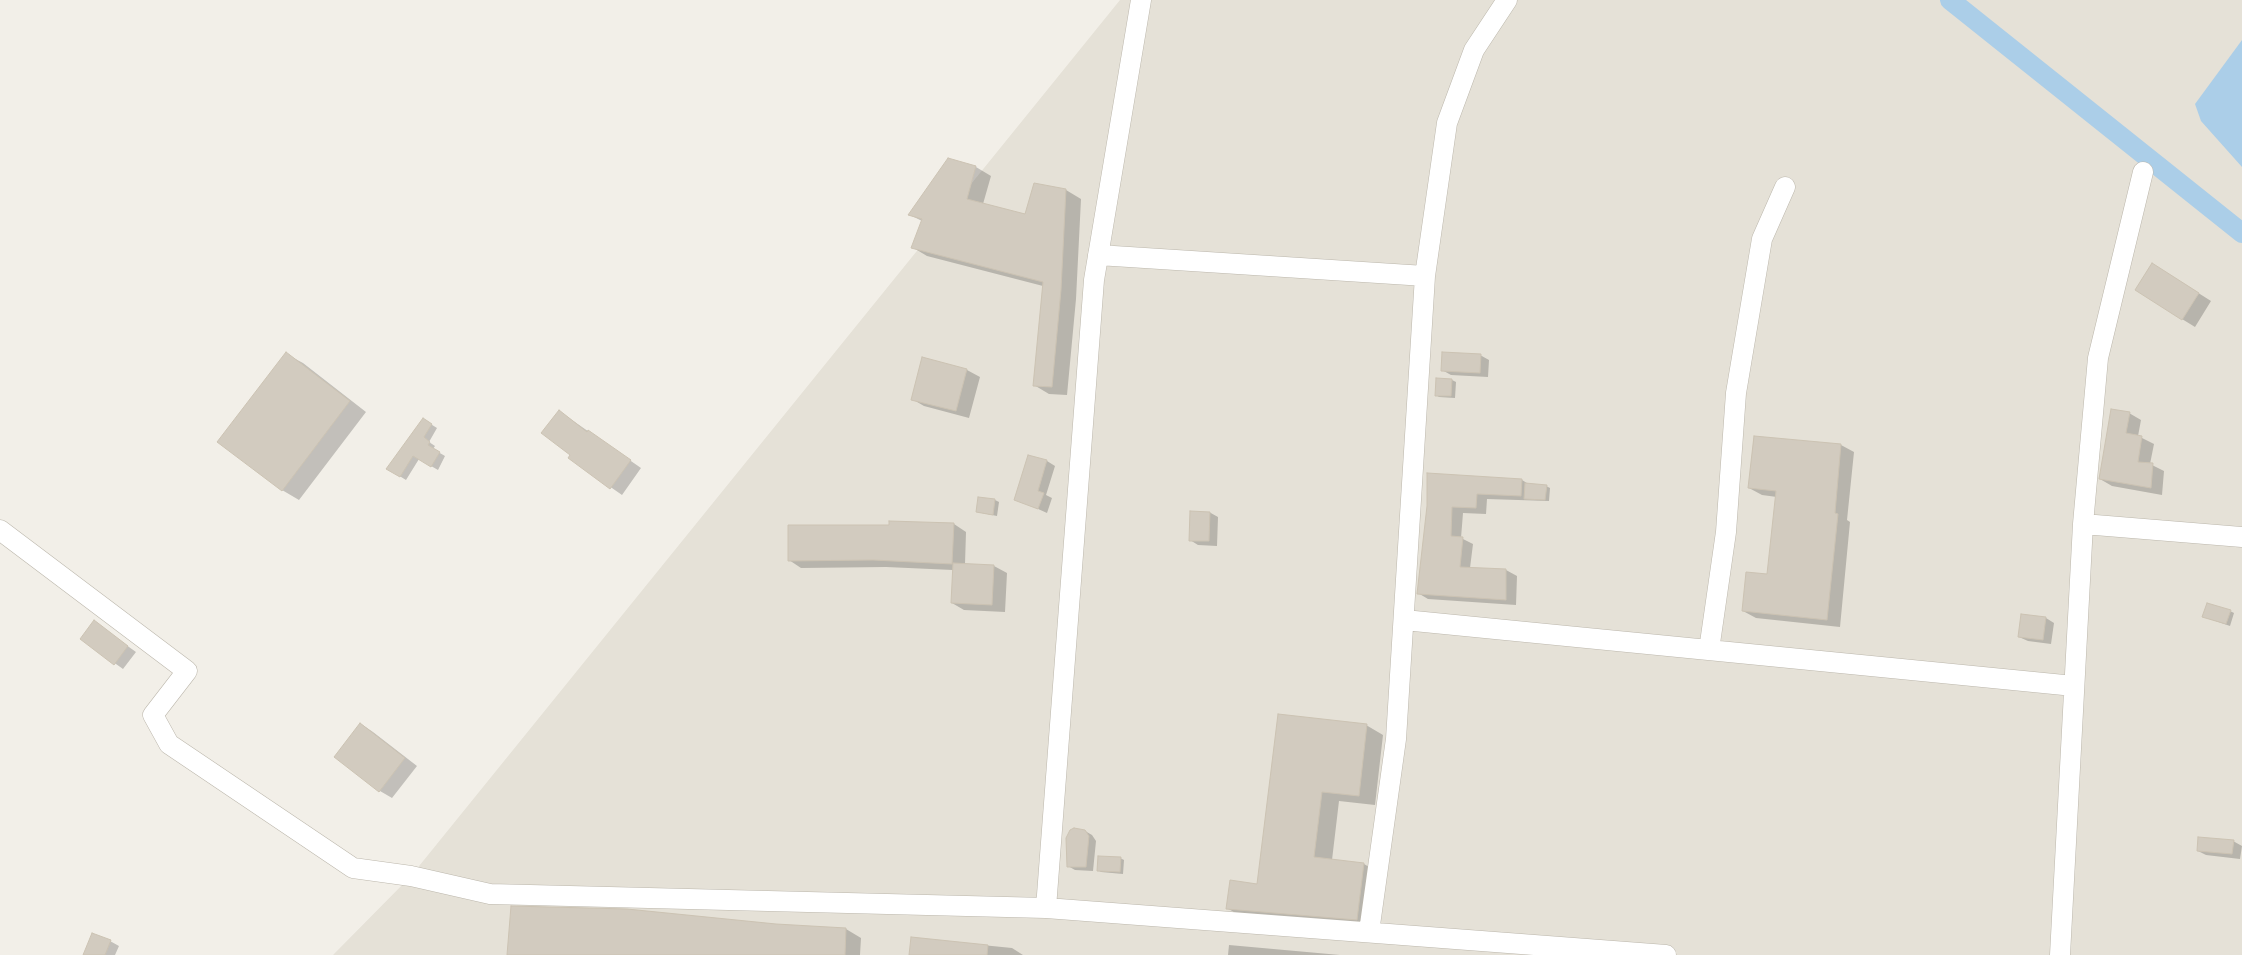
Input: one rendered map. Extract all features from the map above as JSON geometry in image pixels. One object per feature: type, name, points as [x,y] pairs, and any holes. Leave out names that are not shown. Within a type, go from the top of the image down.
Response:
[{"type":"street","points":[[1046,908],[1094,280],[1140,0]]},
{"type":"street","points":[[1369,932],[1396,739],[1425,276],[1447,123],[1474,50],[1507,0]]},
{"type":"street","points":[[2060,955],[2083,524],[2098,358],[2143,172]]},
{"type":"street","points":[[1709,650],[1726,532],[1736,393],[1762,239],[1785,187]]},
{"type":"street","points":[[1098,255],[1425,276]]},
{"type":"street","points":[[2083,524],[2242,537]]},
{"type":"street","points":[[0,530],[187,671],[153,715],[169,744],[353,868],[411,876],[490,894],[1046,908],[1369,932],[1523,950],[1666,955]]},
{"type":"street","points":[[1404,620],[2074,686]]},
{"type":"shaded area","points":[[1120,0],[2242,0],[2242,955],[333,955],[411,876]]},
{"type":"water","points":[[2242,40],[2242,167],[2201,121],[2195,104]]},
{"type":"building","points":[[948,158],[976,166],[967,199],[1025,214],[1034,183],[1066,189],[1061,290],[1052,387],[1033,386],[1043,282],[911,248],[922,219],[908,215]]},
{"type":"building","points":[[2152,263],[2199,293],[2182,320],[2135,290]]},
{"type":"building","points":[[286,352],[350,401],[282,491],[217,442]]},
{"type":"building","points":[[1442,352],[1481,354],[1480,373],[1441,371]]},
{"type":"building","points":[[922,357],[967,369],[956,411],[911,400]]},
{"type":"building","points":[[1436,378],[1452,379],[1451,396],[1435,396]]},
{"type":"building","points":[[2111,409],[2130,412],[2126,433],[2142,436],[2138,462],[2153,463],[2151,488],[2099,479]]},
{"type":"building","points":[[559,410],[587,432],[588,430],[631,460],[610,489],[568,458],[570,455],[541,433]]},
{"type":"building","points":[[423,418],[432,424],[424,437],[430,442],[428,445],[440,452],[431,467],[413,456],[400,477],[386,469]]},
{"type":"building","points":[[1754,436],[1841,444],[1835,513],[1838,514],[1827,620],[1742,611],[1746,572],[1767,574],[1776,491],[1748,488]]},
{"type":"building","points":[[1028,455],[1047,460],[1038,491],[1044,493],[1038,509],[1014,500]]},
{"type":"building","points":[[1427,473],[1522,479],[1521,496],[1477,494],[1476,508],[1452,507],[1451,536],[1463,537],[1460,567],[1506,569],[1506,600],[1417,594],[1427,506]]},
{"type":"building","points":[[1525,483],[1547,485],[1545,500],[1524,499]]},
{"type":"building","points":[[978,497],[995,499],[993,515],[976,512]]},
{"type":"building","points":[[1190,511],[1210,512],[1209,541],[1189,541]]},
{"type":"building","points":[[889,521],[954,523],[952,564],[873,560],[788,561],[788,525],[889,525]]},
{"type":"building","points":[[953,563],[994,565],[992,605],[951,603]]},
{"type":"building","points":[[2207,603],[2231,610],[2226,624],[2202,617]]},
{"type":"building","points":[[2021,614],[2046,617],[2043,640],[2018,637]]},
{"type":"building","points":[[94,620],[128,646],[114,665],[80,639]]},
{"type":"building","points":[[1278,714],[1367,724],[1359,796],[1322,792],[1314,857],[1364,863],[1357,920],[1226,909],[1230,880],[1257,884]]},
{"type":"building","points":[[360,723],[405,758],[379,792],[334,757]]},
{"type":"building","points":[[1074,828],[1085,830],[1089,836],[1086,867],[1067,867],[1066,838],[1070,830]]},
{"type":"building","points":[[2198,837],[2234,840],[2232,854],[2197,851]]},
{"type":"building","points":[[1098,856],[1121,857],[1120,872],[1097,871]]},
{"type":"building","points":[[511,906],[627,909],[776,924],[846,928],[845,955],[507,955]]},
{"type":"building","points":[[92,933],[111,940],[105,955],[83,955]]},
{"type":"building","points":[[911,937],[988,945],[987,955],[909,955]]},
{"type":"waterway","points":[[1950,0],[2242,233]]}]
